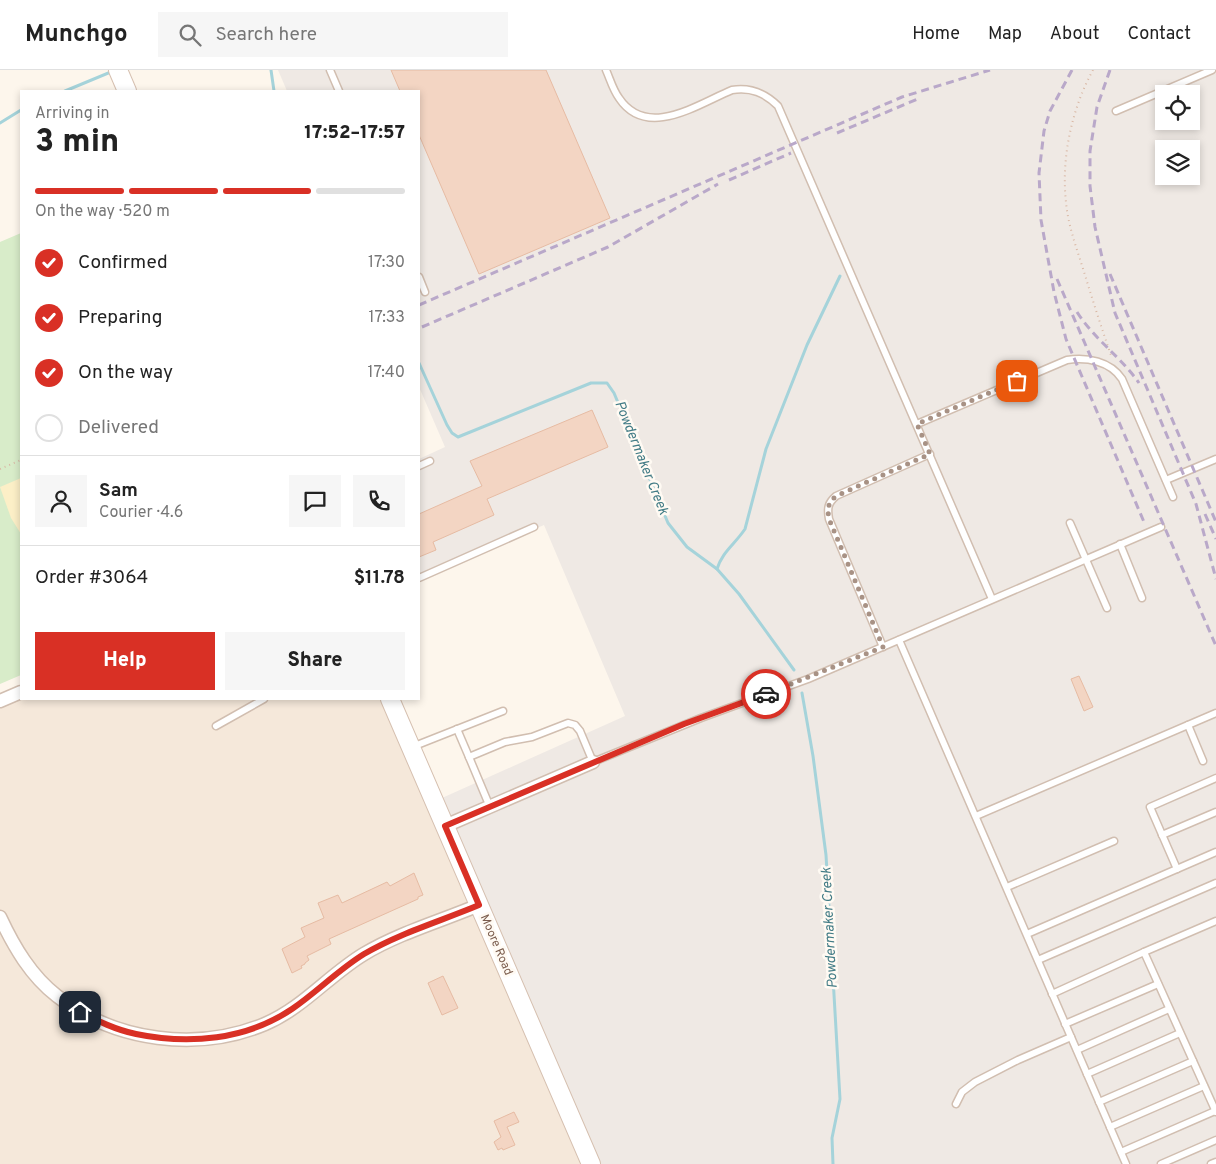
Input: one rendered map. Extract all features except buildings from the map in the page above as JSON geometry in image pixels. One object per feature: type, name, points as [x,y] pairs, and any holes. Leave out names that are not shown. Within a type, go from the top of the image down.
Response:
[{"type":"street","points":[[119,72],[127,90]]},
{"type":"street","points":[[0,702],[20,692]]},
{"type":"street","name":"Moore Road","points":[[390,700],[591,1164]]},
{"type":"street","points":[[445,826],[593,762]]},
{"type":"street","points":[[0,917],[19,953],[56,996],[72,1007],[109,1026],[135,1034],[176,1040],[208,1039],[235,1034],[266,1024],[290,1011],[365,954],[479,905]]},
{"type":"lane","points":[[330,70],[339,90]]},
{"type":"lane","points":[[606,70],[615,91],[624,104],[635,114],[653,119],[677,114],[732,90],[740,89],[764,94],[778,106],[992,599]]},
{"type":"lane","points":[[1116,111],[1212,70]]},
{"type":"lane","points":[[420,280],[425,292]]},
{"type":"lane","points":[[917,424],[1067,360],[1093,361],[1108,364],[1116,370],[1122,379],[1173,497]]},
{"type":"lane","points":[[883,647],[829,519],[827,509],[829,502],[836,496],[930,454]]},
{"type":"lane","points":[[1166,480],[1216,458]]},
{"type":"lane","points":[[420,466],[430,461]]},
{"type":"lane","points":[[1070,523],[1107,608]]},
{"type":"lane","points":[[420,578],[534,527]]},
{"type":"lane","points":[[469,757],[505,742],[532,738],[568,723],[575,725],[580,731],[593,762],[701,718],[789,686],[1161,527]]},
{"type":"lane","points":[[1120,544],[1142,598]]},
{"type":"lane","points":[[899,640],[1126,1164]]},
{"type":"lane","points":[[216,726],[262,700]]},
{"type":"lane","points":[[411,747],[457,729],[470,726],[503,711]]},
{"type":"lane","points":[[976,816],[1216,713]]},
{"type":"lane","points":[[1188,725],[1203,761]]},
{"type":"lane","points":[[457,729],[490,807]]},
{"type":"lane","points":[[1177,869],[1150,807],[1216,778]]},
{"type":"lane","points":[[1162,835],[1216,812]]},
{"type":"lane","points":[[1006,887],[1114,842]]},
{"type":"lane","points":[[1027,934],[1216,852]]},
{"type":"lane","points":[[1038,960],[1216,883]]},
{"type":"lane","points":[[1052,994],[1216,921]]},
{"type":"lane","points":[[1121,1152],[1216,1111],[1144,952]]},
{"type":"lane","points":[[1066,1024],[1158,984]]},
{"type":"lane","points":[[1077,1050],[1169,1009]]},
{"type":"lane","points":[[1087,1074],[1180,1033]]},
{"type":"lane","points":[[956,1104],[962,1092],[975,1082],[1018,1060],[1071,1037]]},
{"type":"lane","points":[[1099,1102],[1193,1060]]},
{"type":"lane","points":[[1110,1127],[1204,1086]]},
{"type":"lane","points":[[1161,1164],[1216,1140]]},
{"type":"lane","points":[[1211,1164],[1216,1162]]},
{"type":"path","points":[[1093,70],[1081,94],[1072,124],[1065,169],[1066,202],[1073,236],[1116,370]]},
{"type":"path","points":[[0,469],[20,460]]},
{"type":"shaded area","points":[[278,70],[1216,70],[1216,1164],[599,1164],[442,798],[625,716],[544,525],[420,579],[420,459],[445,447],[420,389],[420,90],[287,90]]},
{"type":"shaded area","points":[[20,697],[20,700],[382,700],[584,1164],[0,1164],[0,706]]},
{"type":"green space","points":[[20,233],[20,675],[0,684],[0,242]]},
{"type":"sand","points":[[20,478],[20,532],[11,518],[0,487]]},
{"type":"waterway","name":"Powdermaker Creek","points":[[271,70],[274,90]]},
{"type":"waterway","name":"Powdermaker Creek","points":[[67,90],[113,71]]},
{"type":"waterway","name":"Powdermaker Creek","points":[[0,123],[20,111]]},
{"type":"waterway","points":[[717,569],[725,553],[745,529],[766,449],[807,345],[840,276]]},
{"type":"waterway","name":"Powdermaker Creek","points":[[420,365],[447,425],[452,433],[458,437],[591,383],[607,383],[614,393],[668,523],[687,547],[717,569],[739,594],[794,670]]},
{"type":"waterway","name":"Powdermaker Creek","points":[[802,693],[813,756],[826,855],[840,1099],[832,1138],[833,1164]]},
{"type":"railway","points":[[420,305],[902,97],[990,70]]},
{"type":"railway","points":[[1072,70],[1050,111],[1044,131],[1039,173],[1041,220],[1054,292],[1066,339],[1144,522]]},
{"type":"railway","points":[[1110,70],[1097,107],[1090,151],[1090,186],[1095,227],[1115,313],[1196,504],[1216,579]]},
{"type":"railway","points":[[837,133],[920,98]]},
{"type":"railway","points":[[729,180],[791,153]]},
{"type":"railway","points":[[422,327],[608,247],[718,184]]},
{"type":"railway","points":[[1110,274],[1216,522]]},
{"type":"railway","points":[[1057,279],[1216,646]]},
{"type":"railway","points":[[1077,312],[1091,331],[1139,383]]},
{"type":"railway","points":[[1205,514],[1216,539]]},
{"type":"way so far","points":[[766,694],[808,679],[883,647],[829,519],[827,509],[829,502],[836,496],[930,454],[917,424],[1017,381]]},
{"type":"route","points":[[80,1012],[109,1026],[135,1034],[176,1040],[208,1039],[235,1034],[266,1024],[290,1011],[365,954],[479,905],[445,826],[684,724],[766,694]]}]
